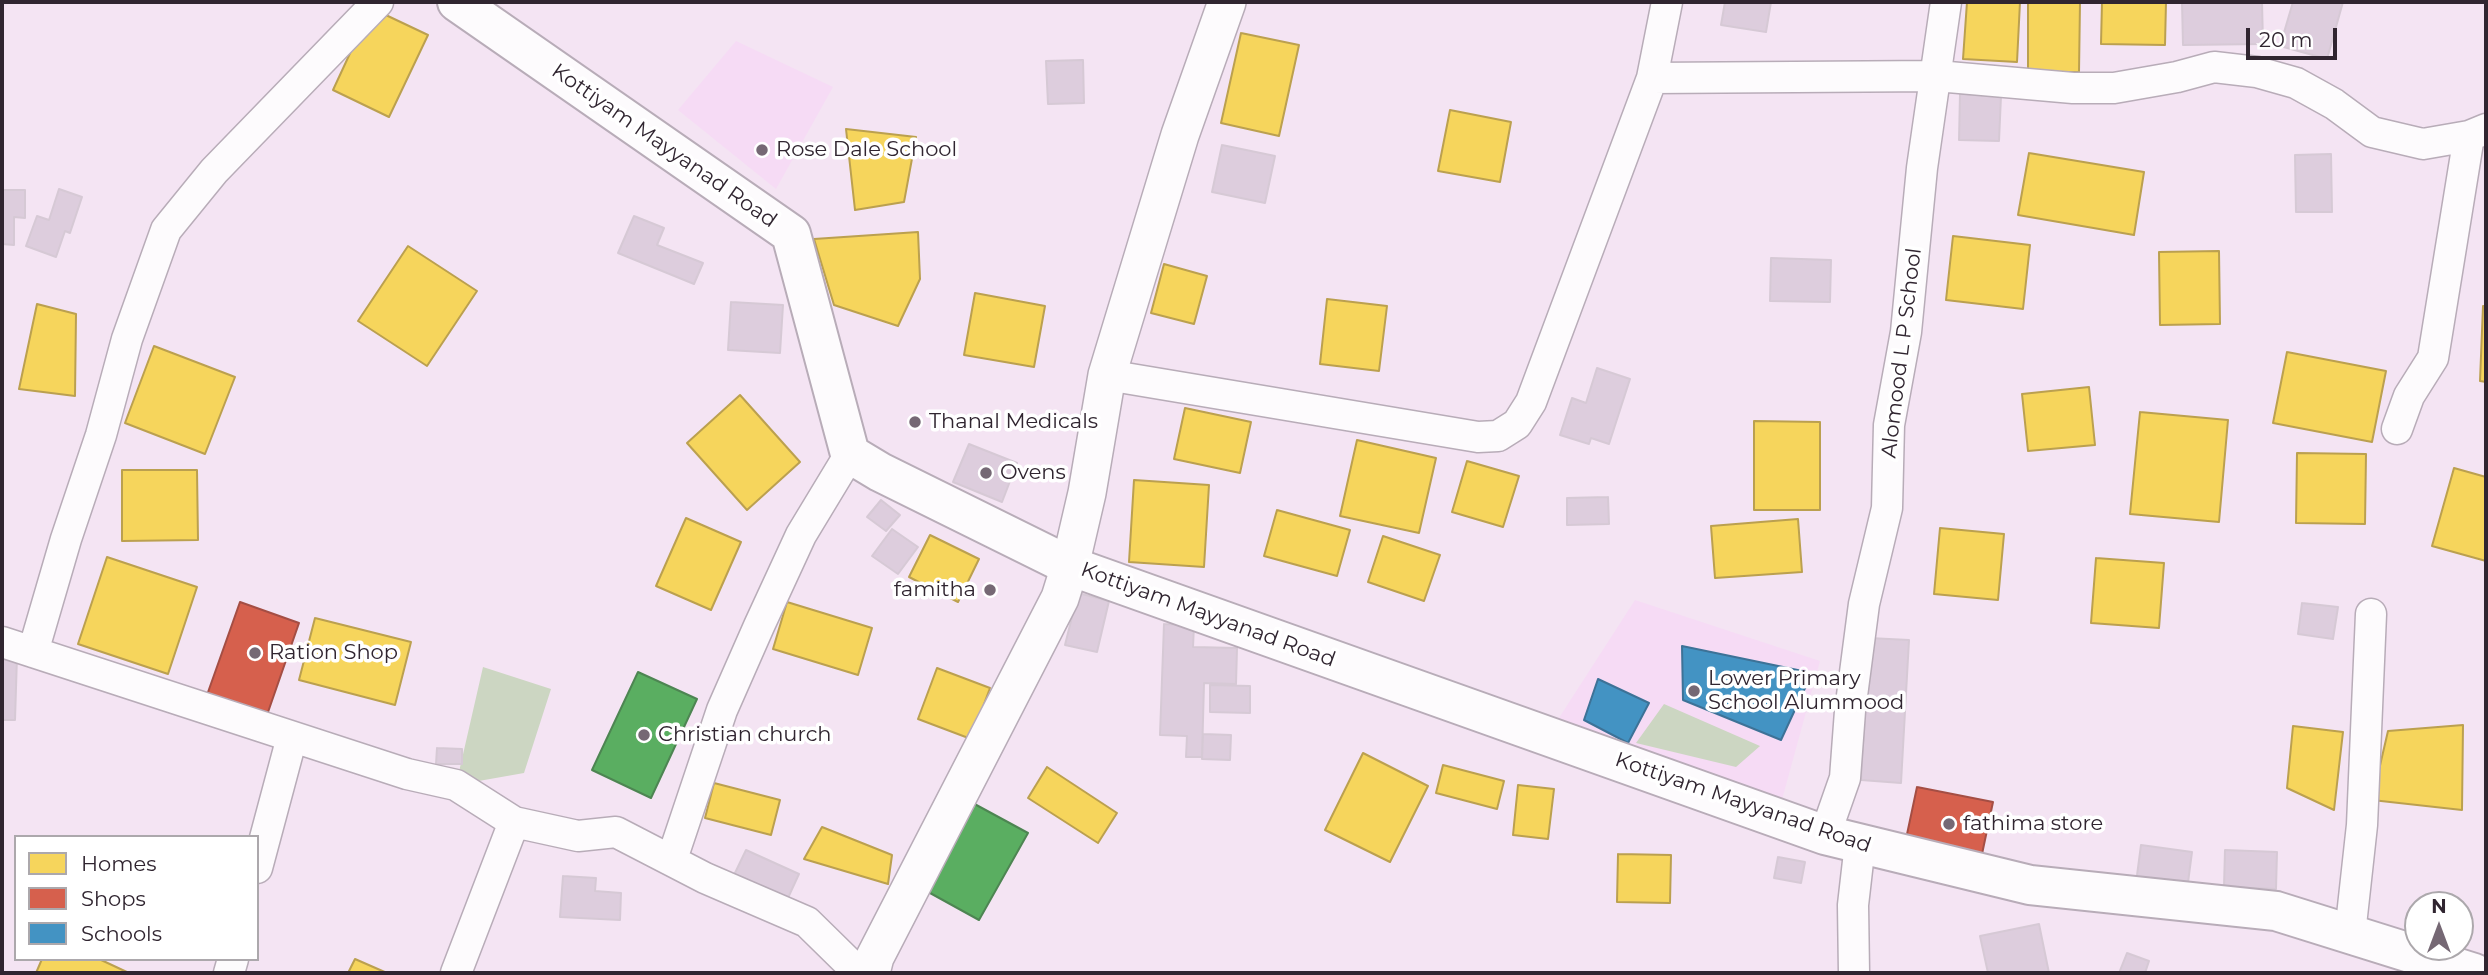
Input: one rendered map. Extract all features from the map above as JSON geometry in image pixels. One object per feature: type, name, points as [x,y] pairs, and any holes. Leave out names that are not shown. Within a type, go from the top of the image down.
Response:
[{"type":"main road","name":"Kottiyam Mayyanad Road","points":[[457,2],[791,234],[850,454],[880,472],[1070,566],[1843,840],[2030,885],[2276,911],[2474,973]]},
{"type":"street","points":[[33,652],[66,539],[101,435],[127,339],[166,230],[214,171],[378,2]]},
{"type":"street","name":"Kottiyam Mayyanad Road","points":[[871,973],[876,957],[1060,598],[1087,494],[1107,375],[1180,135],[1227,2]]},
{"type":"street","points":[[1107,375],[1478,437],[1498,436],[1517,424],[1531,401],[1652,78],[1667,2]]},
{"type":"street","name":"Alomood L P School","points":[[1854,973],[1853,905],[1843,840],[1850,711],[1864,604],[1887,508],[1889,425],[1906,332],[1922,168],[1946,2]]},
{"type":"street","points":[[1652,78],[1937,76],[2073,88],[2114,88],[2177,77],[2214,67],[2257,72],[2296,83],[2334,104],[2372,132],[2423,144],[2477,132],[2433,358],[2409,397],[2397,429]]},
{"type":"street","points":[[671,859],[722,710],[758,626],[802,535],[850,454]]},
{"type":"street","points":[[2350,934],[2362,825],[2371,614]]},
{"type":"street","points":[[2,642],[407,774],[456,785],[514,822],[578,836],[616,832],[705,878],[807,922],[859,973]]},
{"type":"street","points":[[259,861],[292,737]]},
{"type":"street","points":[[456,973],[514,822]]},
{"type":"shaded area","name":"Rose Dale School","points":[[736,41],[833,87],[776,189],[678,110]]},
{"type":"shaded area","name":"Lower Primary School Alummood","points":[[1635,600],[1820,661],[1780,807],[1557,721]]},
{"type":"green space","points":[[483,667],[551,689],[524,773],[456,785]]},
{"type":"green space","points":[[1664,704],[1760,746],[1736,767],[1636,743]]},
{"type":"building: Homes","points":[[1967,2],[2020,2],[2017,62],[1963,59]]},
{"type":"building: Homes","points":[[2028,2],[2080,2],[2079,72],[2028,72]]},
{"type":"building: Homes","points":[[2102,2],[2166,2],[2165,45],[2101,44]]},
{"type":"building: Homes","points":[[371,8],[428,35],[389,117],[333,90]]},
{"type":"building: Homes","points":[[1241,33],[1299,45],[1279,136],[1221,123]]},
{"type":"building: Homes","points":[[1450,110],[1511,122],[1500,182],[1438,171]]},
{"type":"building: Homes","points":[[846,129],[916,137],[904,202],[855,210]]},
{"type":"building: Homes","points":[[2029,153],[2144,172],[2134,235],[2018,215]]},
{"type":"building: Homes","points":[[918,232],[920,279],[898,326],[834,305],[814,239]]},
{"type":"building: Homes","points":[[1953,236],[2030,245],[2023,309],[1946,300]]},
{"type":"building: Homes","points":[[408,246],[477,291],[427,366],[358,321]]},
{"type":"building: Homes","points":[[2219,251],[2220,324],[2160,325],[2159,252]]},
{"type":"building: Homes","points":[[1164,264],[1207,276],[1194,324],[1151,313]]},
{"type":"building: Homes","points":[[975,293],[1045,306],[1034,367],[964,355]]},
{"type":"building: Homes","points":[[1327,299],[1387,306],[1379,371],[1320,364]]},
{"type":"building: Homes","points":[[37,304],[76,314],[75,396],[19,389]]},
{"type":"building: Homes","points":[[2483,306],[2486,306],[2486,382],[2480,381]]},
{"type":"building: Homes","points":[[154,346],[235,377],[205,454],[125,423]]},
{"type":"building: Homes","points":[[2287,352],[2386,371],[2372,442],[2273,423]]},
{"type":"building: Homes","points":[[2089,387],[2095,445],[2028,451],[2022,394]]},
{"type":"building: Homes","points":[[740,395],[800,462],[747,510],[687,443]]},
{"type":"building: Homes","points":[[1185,408],[1251,422],[1240,473],[1174,459]]},
{"type":"building: Homes","points":[[2140,412],[2228,420],[2219,522],[2130,514]]},
{"type":"building: Homes","points":[[1754,421],[1820,422],[1820,510],[1754,510]]},
{"type":"building: Homes","points":[[1357,440],[1436,458],[1419,533],[1340,516]]},
{"type":"building: Homes","points":[[2297,453],[2366,454],[2365,524],[2296,523]]},
{"type":"building: Homes","points":[[1467,461],[1519,476],[1503,527],[1452,512]]},
{"type":"building: Homes","points":[[2454,468],[2486,477],[2486,561],[2432,546]]},
{"type":"building: Homes","points":[[122,470],[197,470],[198,540],[122,541]]},
{"type":"building: Homes","points":[[1134,480],[1209,485],[1204,567],[1129,562]]},
{"type":"building: Homes","points":[[1277,510],[1350,530],[1337,576],[1264,556]]},
{"type":"building: Homes","points":[[686,518],[741,542],[711,610],[656,586]]},
{"type":"building: Homes","points":[[1798,519],[1802,572],[1715,578],[1711,526]]},
{"type":"building: Homes","points":[[1940,528],[2004,534],[1998,600],[1934,594]]},
{"type":"building: Homes","points":[[930,535],[979,559],[958,602],[909,577]]},
{"type":"building: Homes","points":[[1383,536],[1440,555],[1424,601],[1368,582]]},
{"type":"building: Homes","points":[[107,557],[197,587],[168,674],[78,644]]},
{"type":"building: Homes","points":[[2096,558],[2164,563],[2159,628],[2091,623]]},
{"type":"building: Homes","points":[[787,602],[872,628],[858,675],[773,649]]},
{"type":"building: Homes","points":[[315,618],[411,642],[395,705],[299,680]]},
{"type":"building: Homes","points":[[937,668],[990,688],[971,739],[918,719]]},
{"type":"building: Homes","points":[[2463,725],[2462,810],[2372,800],[2388,731]]},
{"type":"building: Homes","points":[[2293,726],[2343,732],[2334,810],[2287,788]]},
{"type":"building: Homes","points":[[1363,753],[1428,786],[1390,862],[1325,830]]},
{"type":"building: Homes","points":[[1443,765],[1504,781],[1497,809],[1436,793]]},
{"type":"building: Homes","points":[[1047,767],[1117,813],[1098,843],[1028,798]]},
{"type":"building: Homes","points":[[714,783],[780,800],[771,835],[705,818]]},
{"type":"building: Homes","points":[[1518,785],[1554,789],[1548,839],[1513,835]]},
{"type":"building: Homes","points":[[822,827],[892,855],[888,884],[804,859]]},
{"type":"building: Homes","points":[[1618,854],[1671,855],[1670,903],[1617,902]]},
{"type":"building: Homes","points":[[355,959],[387,973],[348,973]]},
{"type":"building: Homes","points":[[41,961],[103,961],[129,973],[36,973]]},
{"type":"building: Shops","name":"Ration Shop","points":[[240,602],[299,623],[267,715],[207,695]]},
{"type":"building: Shops","name":"fathima store","points":[[1917,787],[1993,802],[1982,854],[1906,839]]},
{"type":"building: Schools","points":[[1682,646],[1812,673],[1781,740],[1683,700]]},
{"type":"building: Schools","points":[[1598,679],[1649,703],[1628,743],[1584,720]]},
{"type":"building: Public","name":"Christian church","points":[[638,672],[697,699],[651,798],[592,770]]},
{"type":"building: Public","points":[[969,801],[1028,833],[979,920],[921,888]]},
{"type":"building: Other","points":[[1725,2],[1771,2],[1766,32],[1721,25]]},
{"type":"building: Other","points":[[2182,2],[2262,2],[2263,44],[2183,45]]},
{"type":"building: Other","points":[[2293,2],[2343,2],[2327,59],[2280,46]]},
{"type":"building: Other","points":[[1083,60],[1084,103],[1048,104],[1046,61]]},
{"type":"building: Other","points":[[1960,94],[2001,96],[1999,141],[1959,140]]},
{"type":"building: Other","points":[[1222,145],[1275,156],[1265,203],[1212,192]]},
{"type":"building: Other","points":[[2331,154],[2332,212],[2296,212],[2295,155]]},
{"type":"building: Other","points":[[59,189],[82,197],[70,233],[65,231],[56,257],[26,246],[37,216],[49,220]]},
{"type":"building: Other","points":[[2,190],[25,190],[25,218],[14,217],[14,245],[2,244]]},
{"type":"building: Other","points":[[634,216],[664,228],[657,245],[703,263],[694,284],[618,253]]},
{"type":"building: Other","points":[[1771,258],[1831,260],[1830,302],[1770,301]]},
{"type":"building: Other","points":[[731,302],[783,305],[780,353],[728,350]]},
{"type":"building: Other","points":[[1597,368],[1630,379],[1609,444],[1591,438],[1589,444],[1560,435],[1572,398],[1586,403]]},
{"type":"building: Other","name":"Ovens","points":[[969,444],[1017,463],[1002,502],[953,482]]},
{"type":"building: Other","points":[[1608,497],[1609,524],[1567,525],[1567,498]]},
{"type":"building: Other","points":[[881,500],[900,515],[886,531],[867,517]]},
{"type":"building: Other","points":[[892,529],[918,547],[898,574],[872,556]]},
{"type":"building: Other","points":[[1078,593],[1109,601],[1097,652],[1065,645]]},
{"type":"building: Other","points":[[2302,603],[2338,607],[2333,639],[2298,634]]},
{"type":"building: Other","points":[[1164,624],[1194,625],[1193,647],[1237,648],[1236,684],[1204,683],[1202,757],[1186,757],[1187,736],[1160,735]]},
{"type":"building: Other","points":[[1869,638],[1909,640],[1901,783],[1861,780]]},
{"type":"building: Other","points":[[2,656],[17,656],[15,720],[2,720]]},
{"type":"building: Other","points":[[1210,685],[1250,686],[1250,713],[1210,712]]},
{"type":"building: Other","points":[[1203,734],[1231,735],[1230,760],[1202,759]]},
{"type":"building: Other","points":[[437,748],[462,749],[462,764],[436,764]]},
{"type":"building: Other","points":[[2141,845],[2192,852],[2187,890],[2136,883]]},
{"type":"building: Other","points":[[746,850],[799,874],[787,900],[734,875]]},
{"type":"building: Other","points":[[2225,850],[2277,852],[2276,889],[2224,887]]},
{"type":"building: Other","points":[[1778,857],[1805,862],[1801,883],[1774,878]]},
{"type":"building: Other","points":[[563,876],[596,878],[595,891],[621,893],[620,920],[560,917]]},
{"type":"building: Other","points":[[2039,924],[2049,973],[1988,973],[1980,936]]},
{"type":"building: Other","points":[[2127,953],[2149,961],[2145,973],[2119,973]]},
{"type":"place","name":"Rose Dale School","points":[[762,150]]},
{"type":"place","name":"Thanal Medicals","points":[[915,422]]},
{"type":"place","name":"Ovens","points":[[986,473]]},
{"type":"place","name":"famitha","points":[[990,590]]},
{"type":"place","name":"Ration Shop","points":[[255,653]]},
{"type":"place","name":"Lower Primary School Alummood","points":[[1694,691]]},
{"type":"place","name":"Christian church","points":[[644,735]]},
{"type":"place","name":"fathima store","points":[[1949,824]]}]
